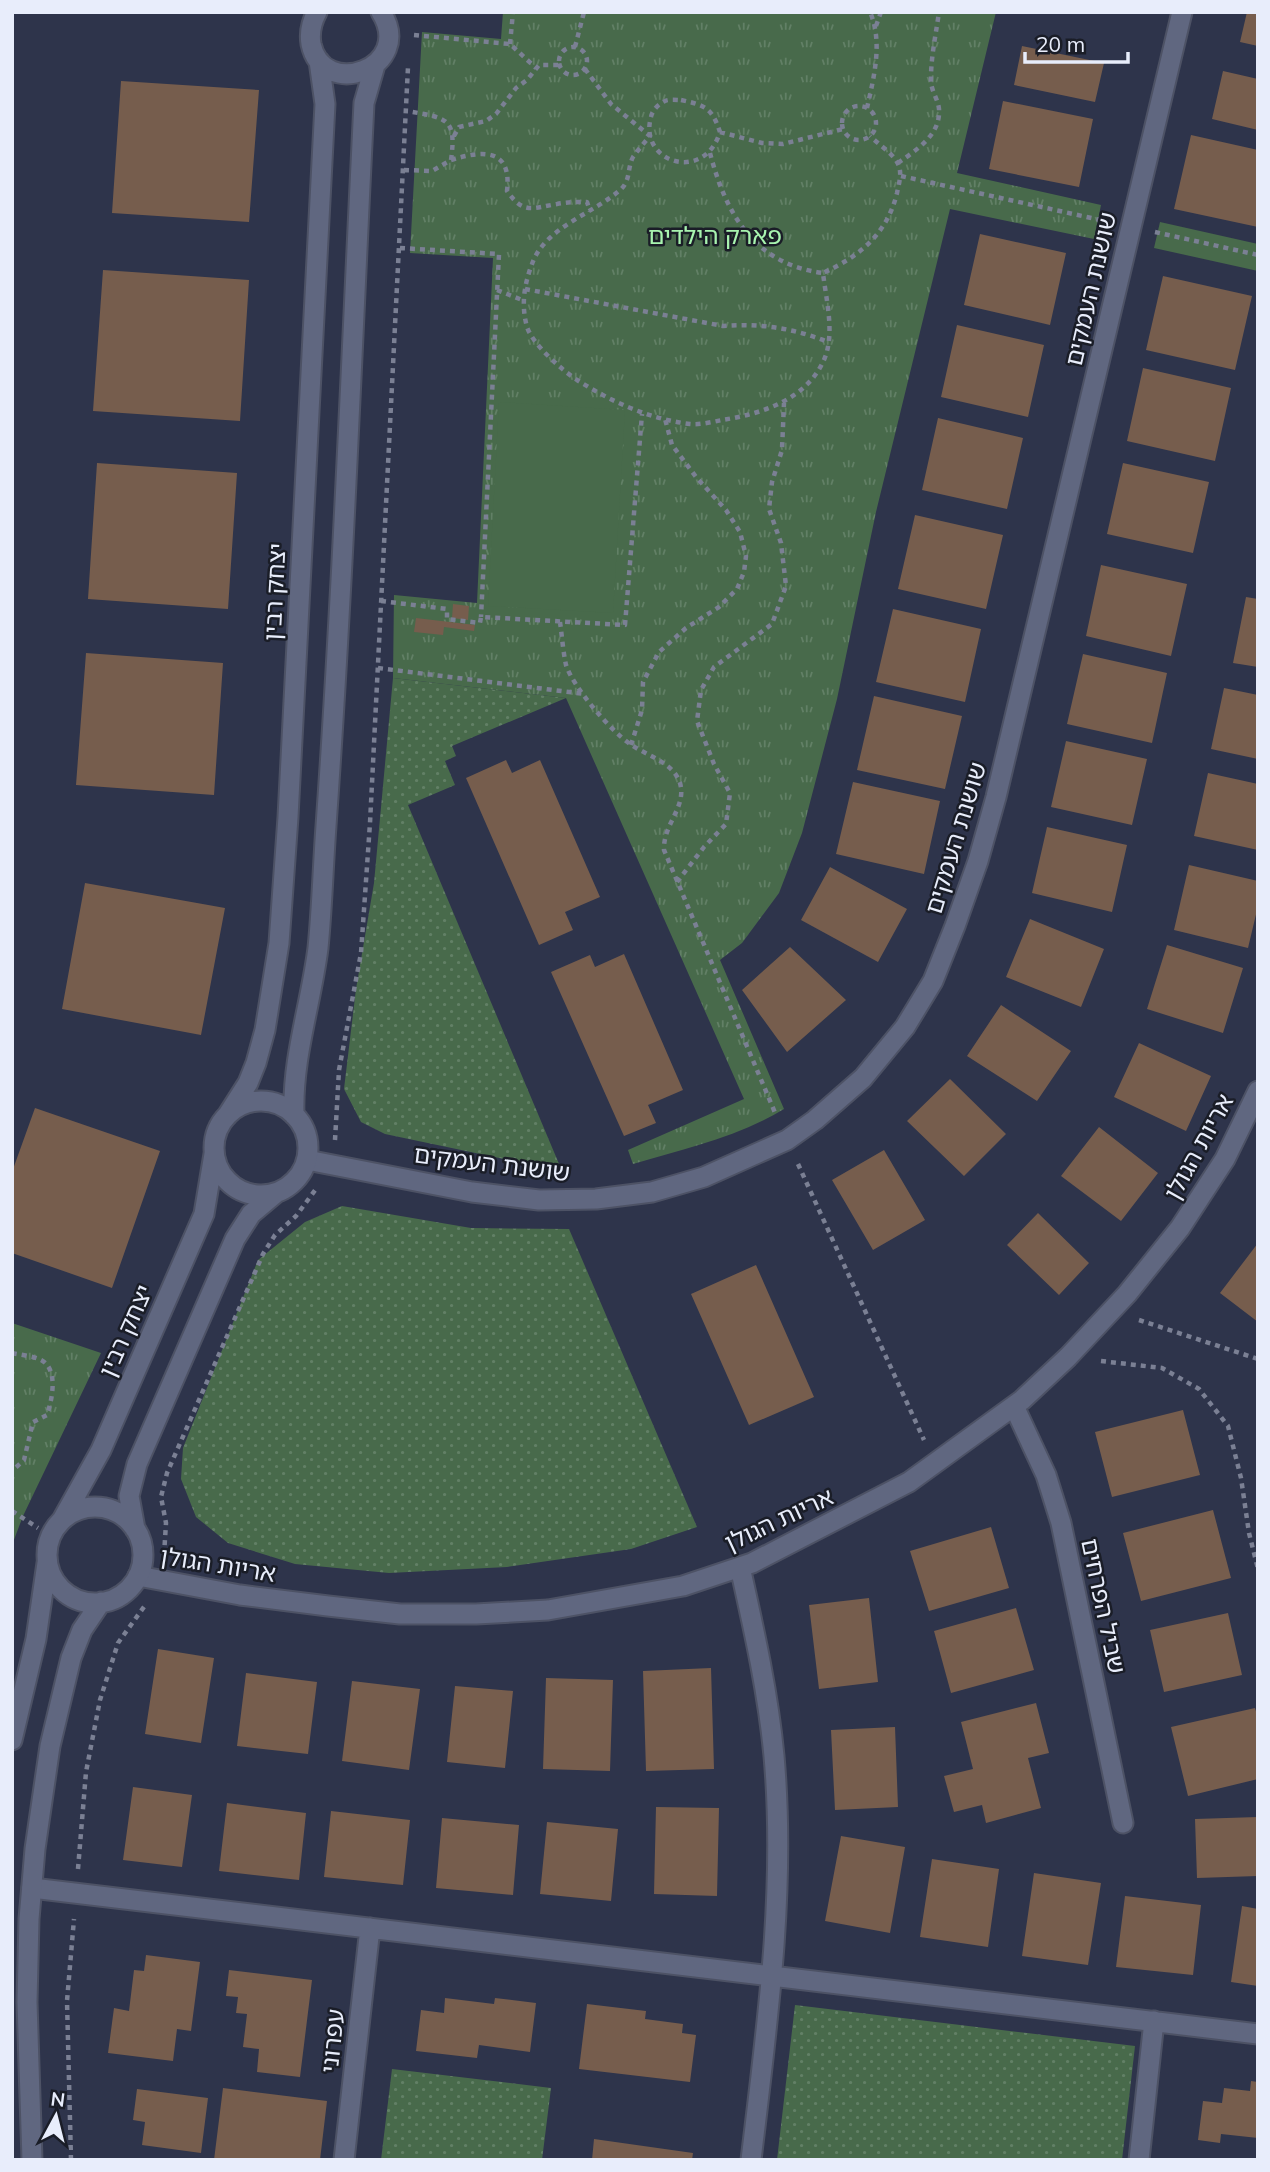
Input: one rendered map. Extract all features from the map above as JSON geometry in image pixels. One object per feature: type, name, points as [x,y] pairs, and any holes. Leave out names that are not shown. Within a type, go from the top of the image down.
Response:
[{"type":"street","name":"יצחק רבין","points":[[227,1116],[248,1083],[256,1063],[265,1030],[279,943],[325,104],[319,61],[312,49],[310,36],[310,27],[317,12]]},
{"type":"street","points":[[319,61],[330,70],[350,75],[375,65],[384,54],[389,34],[381,12]]},
{"type":"street","name":"שושנת העמקים","points":[[307,1160],[472,1192],[539,1200],[596,1199],[652,1192],[704,1177],[787,1140],[815,1120],[863,1078],[905,1027],[933,981],[955,926],[978,861],[996,797],[1182,12]]},
{"type":"street","points":[[294,1115],[296,1062],[303,1038],[318,948],[364,103],[375,65]]},
{"type":"street","name":"אריות הגולן","points":[[138,1576],[240,1595],[328,1606],[400,1614],[475,1614],[548,1610],[683,1586],[752,1563],[898,1488],[936,1464],[1014,1406],[1068,1357],[1112,1311],[1180,1227],[1225,1159],[1258,1091]]},
{"type":"street","points":[[47,1562],[53,1578],[63,1591],[80,1600],[112,1600],[127,1591],[138,1576],[142,1561],[142,1544],[135,1529],[129,1496],[137,1464],[235,1239],[251,1214],[290,1185],[307,1160],[308,1143],[303,1127],[294,1115],[280,1105],[256,1101],[240,1106],[227,1116],[217,1129],[214,1154],[219,1170],[243,1192],[259,1195],[276,1193]]},
{"type":"street","name":"יצחק רבין","points":[[57,1526],[101,1450],[204,1214],[214,1154]]},
{"type":"street","name":"שביל הפרחים","points":[[1014,1406],[1046,1475],[1061,1523],[1123,1823]]},
{"type":"street","points":[[12,1740],[36,1639],[47,1546],[57,1526],[75,1511],[92,1507],[108,1509],[124,1517],[135,1529]]},
{"type":"street","points":[[740,1567],[766,1691],[774,1756],[778,1831],[773,1976],[751,2160]]},
{"type":"street","points":[[32,2160],[27,2001],[32,1888],[50,1746],[71,1658],[82,1630],[101,1602]]},
{"type":"street","points":[[32,1888],[1258,2034]]},
{"type":"street","name":"עפרוני","points":[[344,2160],[370,1928]]},
{"type":"street","points":[[1139,2160],[1154,2021]]},
{"type":"path","points":[[510,44],[513,12]]},
{"type":"path","points":[[575,47],[584,12]]},
{"type":"path","points":[[870,12],[876,27]]},
{"type":"path","points":[[867,108],[875,72],[876,27],[881,12]]},
{"type":"path","points":[[898,163],[920,147],[937,128],[939,107],[930,79],[939,12]]},
{"type":"path","points":[[408,34],[510,44],[536,68]]},
{"type":"path","points":[[558,65],[562,51],[580,48],[586,55],[585,69],[611,104],[650,136]]},
{"type":"path","points":[[451,160],[454,136],[459,127],[486,121],[496,114],[516,88],[527,80],[539,65],[558,65],[568,75],[577,75],[585,69]]},
{"type":"path","points":[[681,100],[710,110],[720,132],[710,153],[699,159],[675,162],[655,148],[649,124],[652,111],[665,101],[681,100]]},
{"type":"path","points":[[856,106],[867,108],[876,121],[876,127],[865,139],[849,137],[843,129],[841,122],[846,111],[856,106]]},
{"type":"path","points":[[407,111],[439,116],[449,125],[454,136]]},
{"type":"path","points":[[720,132],[762,143],[783,144],[843,129]]},
{"type":"path","points":[[650,136],[632,159],[628,182],[566,226],[545,244],[533,261],[523,301],[528,329],[557,366],[595,391],[642,414],[693,425],[747,416],[784,403],[814,377],[824,359],[830,337],[823,273]]},
{"type":"path","points":[[710,153],[719,187],[732,213],[752,240],[781,262],[807,271],[823,273],[861,251],[875,238],[892,212],[901,176],[898,163],[870,136]]},
{"type":"path","points":[[404,170],[432,171],[451,160],[470,154],[494,155],[504,162],[508,170],[507,191],[521,206],[532,209],[564,202],[586,202],[590,211]]},
{"type":"path","points":[[901,176],[1258,255]]},
{"type":"path","points":[[381,601],[447,609],[447,619],[480,623],[499,254],[400,248]]},
{"type":"path","points":[[525,289],[723,326],[747,324],[778,327],[828,342]]},
{"type":"path","points":[[497,290],[523,301]]},
{"type":"path","points":[[677,883],[704,847],[726,824],[730,793],[714,764],[697,721],[701,690],[714,667],[772,624],[786,586],[781,544],[769,509],[772,482],[782,450],[784,403]]},
{"type":"path","points":[[481,617],[625,625],[642,414]]},
{"type":"path","points":[[631,745],[642,710],[643,682],[659,652],[686,628],[719,607],[737,589],[744,572],[746,556],[740,531],[672,445],[665,419]]},
{"type":"path","points":[[560,622],[567,666],[605,722],[631,745],[672,770],[680,783],[681,793],[676,813],[664,836],[664,850],[787,1140],[936,1464]]},
{"type":"path","points":[[378,668],[585,694]]},
{"type":"path","points":[[1112,1311],[1258,1359]]},
{"type":"path","points":[[12,1353],[40,1359],[48,1366],[52,1385],[47,1415],[33,1422],[24,1460],[12,1471]]},
{"type":"path","points":[[1068,1357],[1162,1368],[1199,1389],[1228,1426],[1258,1569]]},
{"type":"path","points":[[12,1511],[30,1525],[57,1526]]},
{"type":"green space","name":"פארק הילדים","points":[[503,12],[996,12],[957,173],[1101,205],[1094,239],[950,209],[876,512],[837,699],[802,833],[779,893],[742,943],[720,960],[784,1109],[729,1135],[633,1164],[628,1150],[744,1099],[566,698],[393,678],[394,595],[477,603],[493,258],[410,253],[422,32],[501,39]]},
{"type":"green space","points":[[1160,222],[1258,244],[1258,271],[1154,248]]},
{"type":"green space","points":[[499,402],[625,410],[613,613],[488,606]]},
{"type":"green space","points":[[393,678],[566,698],[452,746],[456,756],[445,761],[455,785],[408,805],[562,1171],[385,1134],[361,1122],[344,1089],[356,989],[374,883]]},
{"type":"green space","points":[[342,1206],[471,1228],[569,1229],[697,1527],[631,1549],[507,1567],[389,1573],[295,1564],[228,1543],[196,1517],[181,1479],[183,1448],[258,1260],[305,1222]]},
{"type":"green space","points":[[12,1323],[101,1353],[23,1516],[12,1545]]},
{"type":"green space","points":[[795,2005],[1135,2046],[1122,2160],[777,2160]]},
{"type":"green space","points":[[392,2069],[551,2088],[542,2160],[381,2160]]},
{"type":"building","points":[[1247,12],[1258,12],[1258,46],[1240,42]]},
{"type":"building","points":[[1022,46],[1104,63],[1095,102],[1014,85]]},
{"type":"building","points":[[1223,71],[1258,79],[1258,130],[1212,119]]},
{"type":"building","points":[[121,81],[259,90],[249,222],[112,213]]},
{"type":"building","points":[[1003,101],[1093,119],[1079,187],[989,169]]},
{"type":"building","points":[[1191,135],[1258,150],[1258,227],[1174,209]]},
{"type":"building","points":[[980,234],[1066,253],[1050,325],[964,305]]},
{"type":"building","points":[[103,270],[249,280],[240,421],[93,411]]},
{"type":"building","points":[[1163,276],[1252,296],[1235,370],[1146,350]]},
{"type":"building","points":[[957,325],[1044,345],[1028,417],[941,397]]},
{"type":"building","points":[[1143,368],[1231,388],[1215,461],[1127,441]]},
{"type":"building","points":[[938,418],[1023,438],[1007,509],[922,490]]},
{"type":"building","points":[[97,463],[237,473],[228,609],[88,599]]},
{"type":"building","points":[[1123,463],[1209,482],[1193,553],[1107,534]]},
{"type":"building","points":[[915,515],[1003,535],[986,609],[898,589]]},
{"type":"building","points":[[1101,565],[1187,584],[1171,656],[1086,636]]},
{"type":"building","points":[[1246,597],[1258,599],[1258,667],[1233,663]]},
{"type":"building","points":[[453,604],[469,606],[468,620],[452,618]]},
{"type":"building","points":[[893,609],[981,629],[965,702],[876,682]]},
{"type":"building","points":[[416,618],[475,625],[474,631],[444,627],[443,635],[414,632]]},
{"type":"building","points":[[86,653],[223,663],[214,795],[76,785]]},
{"type":"building","points":[[1083,654],[1167,673],[1152,743],[1067,724]]},
{"type":"building","points":[[1224,688],[1258,695],[1258,759],[1211,749]]},
{"type":"building","points":[[874,696],[962,716],[945,789],[857,770]]},
{"type":"building","points":[[1066,741],[1147,759],[1132,825],[1051,807]]},
{"type":"building","points":[[506,760],[512,773],[540,760],[600,897],[565,912],[573,930],[539,945],[466,778]]},
{"type":"building","points":[[1208,773],[1258,784],[1258,850],[1194,836]]},
{"type":"building","points":[[853,782],[940,801],[924,874],[836,854]]},
{"type":"building","points":[[1047,827],[1127,845],[1112,912],[1032,893]]},
{"type":"building","points":[[1189,865],[1258,881],[1258,906],[1248,948],[1174,930]]},
{"type":"building","points":[[830,867],[907,909],[878,962],[801,920]]},
{"type":"building","points":[[85,883],[225,908],[201,1035],[62,1009]]},
{"type":"building","points":[[1030,919],[1104,949],[1081,1007],[1006,977]]},
{"type":"building","points":[[1167,945],[1243,968],[1223,1033],[1147,1009]]},
{"type":"building","points":[[790,947],[846,1000],[787,1052],[742,990]]},
{"type":"building","points":[[624,954],[683,1090],[648,1105],[656,1123],[624,1136],[551,972],[590,955],[595,967]]},
{"type":"building","points":[[1001,1005],[1071,1051],[1037,1101],[967,1056]]},
{"type":"building","points":[[1139,1043],[1211,1076],[1186,1131],[1114,1097]]},
{"type":"building","points":[[950,1079],[1006,1134],[964,1176],[907,1121]]},
{"type":"building","points":[[35,1108],[160,1151],[112,1288],[12,1253],[12,1172]]},
{"type":"building","points":[[1099,1127],[1158,1173],[1121,1221],[1061,1176]]},
{"type":"building","points":[[884,1150],[925,1220],[873,1250],[832,1180]]},
{"type":"building","points":[[1038,1213],[1089,1263],[1059,1295],[1007,1245]]},
{"type":"building","points":[[1258,1243],[1258,1322],[1220,1293]]},
{"type":"building","points":[[756,1265],[814,1397],[749,1425],[691,1294]]},
{"type":"building","points":[[1183,1410],[1200,1475],[1112,1497],[1095,1432]]},
{"type":"building","points":[[1213,1510],[1231,1578],[1141,1601],[1123,1533]]},
{"type":"building","points":[[991,1527],[1009,1588],[929,1611],[910,1551]]},
{"type":"building","points":[[869,1598],[878,1682],[819,1689],[809,1605]]},
{"type":"building","points":[[1016,1608],[1034,1670],[951,1693],[934,1631]]},
{"type":"building","points":[[1228,1613],[1242,1675],[1164,1692],[1150,1630]]},
{"type":"building","points":[[158,1649],[214,1658],[201,1743],[145,1734]]},
{"type":"building","points":[[711,1668],[714,1769],[646,1771],[643,1671]]},
{"type":"building","points":[[246,1673],[317,1682],[308,1754],[237,1746]]},
{"type":"building","points":[[546,1678],[613,1680],[610,1771],[543,1769]]},
{"type":"building","points":[[352,1681],[420,1689],[409,1770],[342,1761]]},
{"type":"building","points":[[455,1686],[513,1691],[505,1768],[447,1762]]},
{"type":"building","points":[[1036,1703],[1049,1753],[1028,1758],[1041,1808],[986,1823],[982,1805],[954,1812],[944,1776],[973,1769],[961,1722]]},
{"type":"building","points":[[1255,1708],[1258,1718],[1258,1779],[1188,1796],[1171,1727]]},
{"type":"building","points":[[895,1727],[898,1807],[835,1810],[831,1730]]},
{"type":"building","points":[[133,1787],[192,1795],[182,1867],[123,1860]]},
{"type":"building","points":[[227,1803],[306,1813],[299,1880],[219,1871]]},
{"type":"building","points":[[656,1807],[719,1808],[717,1896],[654,1894]]},
{"type":"building","points":[[331,1811],[410,1820],[403,1885],[324,1877]]},
{"type":"building","points":[[1258,1817],[1258,1876],[1197,1878],[1195,1819]]},
{"type":"building","points":[[442,1818],[519,1825],[513,1895],[436,1888]]},
{"type":"building","points":[[547,1822],[618,1829],[611,1901],[540,1894]]},
{"type":"building","points":[[841,1836],[905,1847],[890,1933],[825,1921]]},
{"type":"building","points":[[932,1859],[999,1869],[988,1947],[920,1937]]},
{"type":"building","points":[[1034,1873],[1101,1883],[1088,1965],[1022,1956]]},
{"type":"building","points":[[1125,1896],[1201,1905],[1193,1975],[1116,1967]]},
{"type":"building","points":[[1242,1906],[1258,1909],[1258,1986],[1231,1982]]},
{"type":"building","points":[[146,1955],[200,1962],[191,2031],[177,2029],[173,2061],[108,2053],[114,2008],[129,2011],[134,1970],[144,1971]]},
{"type":"building","points":[[229,1970],[312,1980],[300,2077],[257,2072],[259,2049],[243,2047],[247,2014],[236,2013],[238,1997],[226,1996]]},
{"type":"building","points":[[445,1998],[494,2004],[495,1998],[536,2003],[530,2052],[479,2045],[477,2058],[416,2051],[421,2010],[444,2013]]},
{"type":"building","points":[[587,2004],[646,2011],[645,2019],[683,2024],[682,2033],[696,2035],[690,2082],[579,2069]]},
{"type":"building","points":[[1251,2081],[1258,2082],[1258,2138],[1221,2134],[1220,2143],[1198,2140],[1203,2101],[1222,2103],[1224,2088],[1250,2091]]},
{"type":"building","points":[[223,2088],[327,2101],[320,2160],[214,2160]]},
{"type":"building","points":[[137,2089],[208,2098],[201,2153],[142,2145],[145,2122],[133,2120]]},
{"type":"building","points":[[594,2139],[693,2153],[692,2160],[592,2160]]}]
